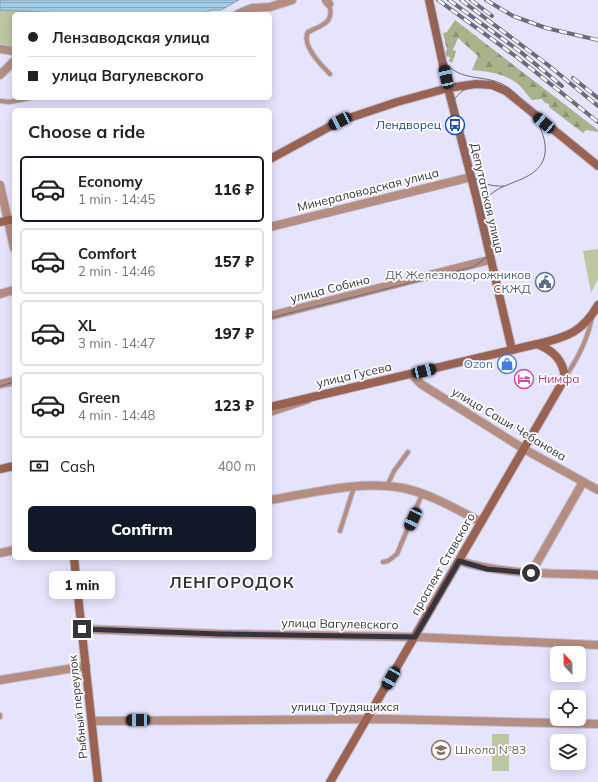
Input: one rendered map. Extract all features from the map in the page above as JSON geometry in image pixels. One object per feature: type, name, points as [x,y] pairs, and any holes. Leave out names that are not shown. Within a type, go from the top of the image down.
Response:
[{"type":"street","points":[[243,12],[252,8],[270,7],[292,0]]},
{"type":"street","name":"Депутатская улица","points":[[429,0],[448,88],[471,177],[512,350]]},
{"type":"street","points":[[0,49],[12,51]]},
{"type":"street","points":[[0,76],[12,63]]},
{"type":"street","points":[[272,158],[345,118],[448,88],[476,84],[498,87],[506,91],[598,166]]},
{"type":"street","name":"Минераловодская улица","points":[[272,227],[471,177]]},
{"type":"street","points":[[0,185],[12,240]]},
{"type":"street","name":"улица Собино","points":[[272,315],[490,260]]},
{"type":"street","points":[[0,294],[12,291]]},
{"type":"street","name":"улица Гусева","points":[[272,407],[563,338],[576,332],[593,314],[598,305]]},
{"type":"street","points":[[537,344],[548,348],[559,359],[564,370],[565,378]]},
{"type":"street","name":"улица Саши Чебанова","points":[[410,374],[421,384],[524,449],[598,490]]},
{"type":"street","name":"проспект Ставского","points":[[330,782],[565,378]]},
{"type":"street","points":[[0,384],[12,381]]},
{"type":"street","points":[[0,469],[12,466]]},
{"type":"street","points":[[531,573],[583,482]]},
{"type":"street","points":[[272,500],[354,488],[387,486],[422,494],[481,522]]},
{"type":"street","points":[[0,553],[12,550]]},
{"type":"street","name":"Рыбный переулок","points":[[74,560],[98,782]]},
{"type":"street","points":[[459,561],[487,569],[531,573],[598,575]]},
{"type":"street","name":"улица Вагулевского","points":[[82,629],[220,634],[415,637],[598,645]]},
{"type":"street","points":[[0,680],[86,666]]},
{"type":"street","name":"улица Трудящихся","points":[[92,721],[367,719],[598,724]]},
{"type":"lane","points":[[327,2],[331,10],[330,19],[308,32],[306,36],[315,60],[330,74]]},
{"type":"lane","points":[[0,101],[9,102],[20,100]]},
{"type":"lane","points":[[565,378],[578,358],[590,332],[593,314]]},
{"type":"lane","points":[[272,414],[282,412],[322,395]]},
{"type":"lane","points":[[387,486],[394,470],[408,452]]},
{"type":"lane","points":[[340,531],[354,488]]},
{"type":"lane","points":[[383,562],[388,561],[397,554],[422,494]]},
{"type":"green space","points":[[0,10],[28,11],[12,12],[12,51],[0,49]]},
{"type":"green space","points":[[455,20],[598,130],[598,132],[586,130],[583,133],[549,107],[549,104],[545,103],[542,99],[532,100],[519,85],[508,78],[491,72],[472,70],[478,56],[458,38],[453,50],[456,51],[452,63],[449,61],[450,57],[445,56],[444,53],[447,50],[443,33],[447,32]]},
{"type":"green space","points":[[598,249],[598,279],[591,293],[583,251]]},
{"type":"green space","points":[[492,734],[509,734],[509,771],[492,771]]},
{"type":"water","points":[[0,0],[239,0],[221,10],[211,10],[207,12],[40,12],[0,10]]},
{"type":"tram line","points":[[272,317],[473,267],[486,258],[487,247],[481,206],[449,86],[431,0]]},
{"type":"tram line","points":[[445,61],[456,72],[463,75],[493,81],[509,88],[527,105],[540,128],[544,140],[545,151],[543,161],[537,169],[529,175],[499,188],[491,194],[485,201],[482,211]]},
{"type":"tram line","points":[[452,105],[454,100],[462,91],[479,83],[490,81]]},
{"type":"tram line","points":[[471,175],[486,184],[504,186]]},
{"type":"tram line","points":[[0,386],[12,383]]},
{"type":"railway","points":[[438,0],[518,58],[598,122]]},
{"type":"railway","points":[[449,0],[522,53],[562,86]]},
{"type":"railway","points":[[461,0],[548,65],[598,106]]},
{"type":"railway","points":[[471,0],[492,16]]},
{"type":"railway","points":[[486,0],[513,16],[546,28],[598,40]]},
{"type":"railway","points":[[573,78],[598,98]]},
{"type":"place","name":"Лендворец","points":[[455,125]]},
{"type":"place","name":"ДК Железнодорожников СКЖД","points":[[545,282]]},
{"type":"place","name":"Ozon","points":[[507,364]]},
{"type":"place","name":"Нимфа","points":[[524,379]]},
{"type":"place","name":"Школа №83","points":[[441,750]]},
{"type":"district","name":"ЛЕНГОРОДОК","points":[[232,582]]},
{"type":"route","points":[[82,629],[220,634],[415,637],[459,561],[487,569],[531,573]]}]
